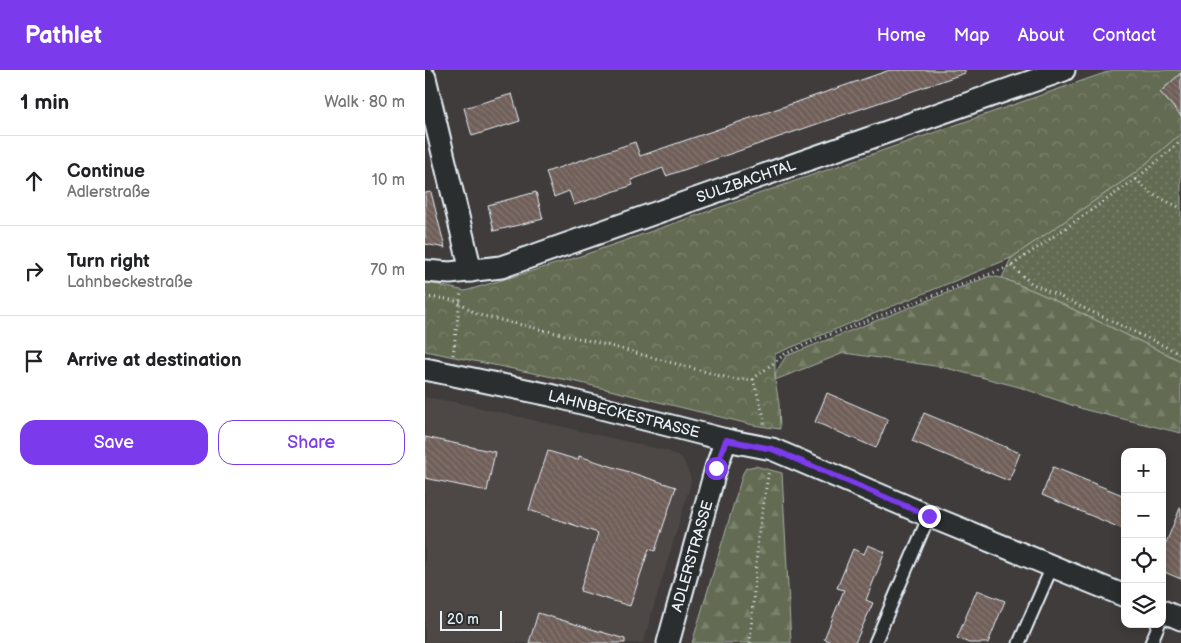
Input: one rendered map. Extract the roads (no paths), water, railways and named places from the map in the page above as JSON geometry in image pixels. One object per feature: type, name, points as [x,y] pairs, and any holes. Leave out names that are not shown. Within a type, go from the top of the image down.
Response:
[{"type":"street","name":"SULZBACHTAL","points":[[425,271],[449,273],[501,267],[1064,70]]},
{"type":"street","points":[[425,78],[471,271]]},
{"type":"street","name":"LAHNBECKESTRASSE","points":[[425,369],[550,395],[726,440],[766,448],[1121,594]]},
{"type":"street","name":"ADLERSTRASSE","points":[[667,643],[713,478],[726,440]]},
{"type":"lane","points":[[875,643],[929,516]]},
{"type":"lane","points":[[1019,643],[1052,567]]},
{"type":"lane","points":[[1151,643],[1160,628]]}]
